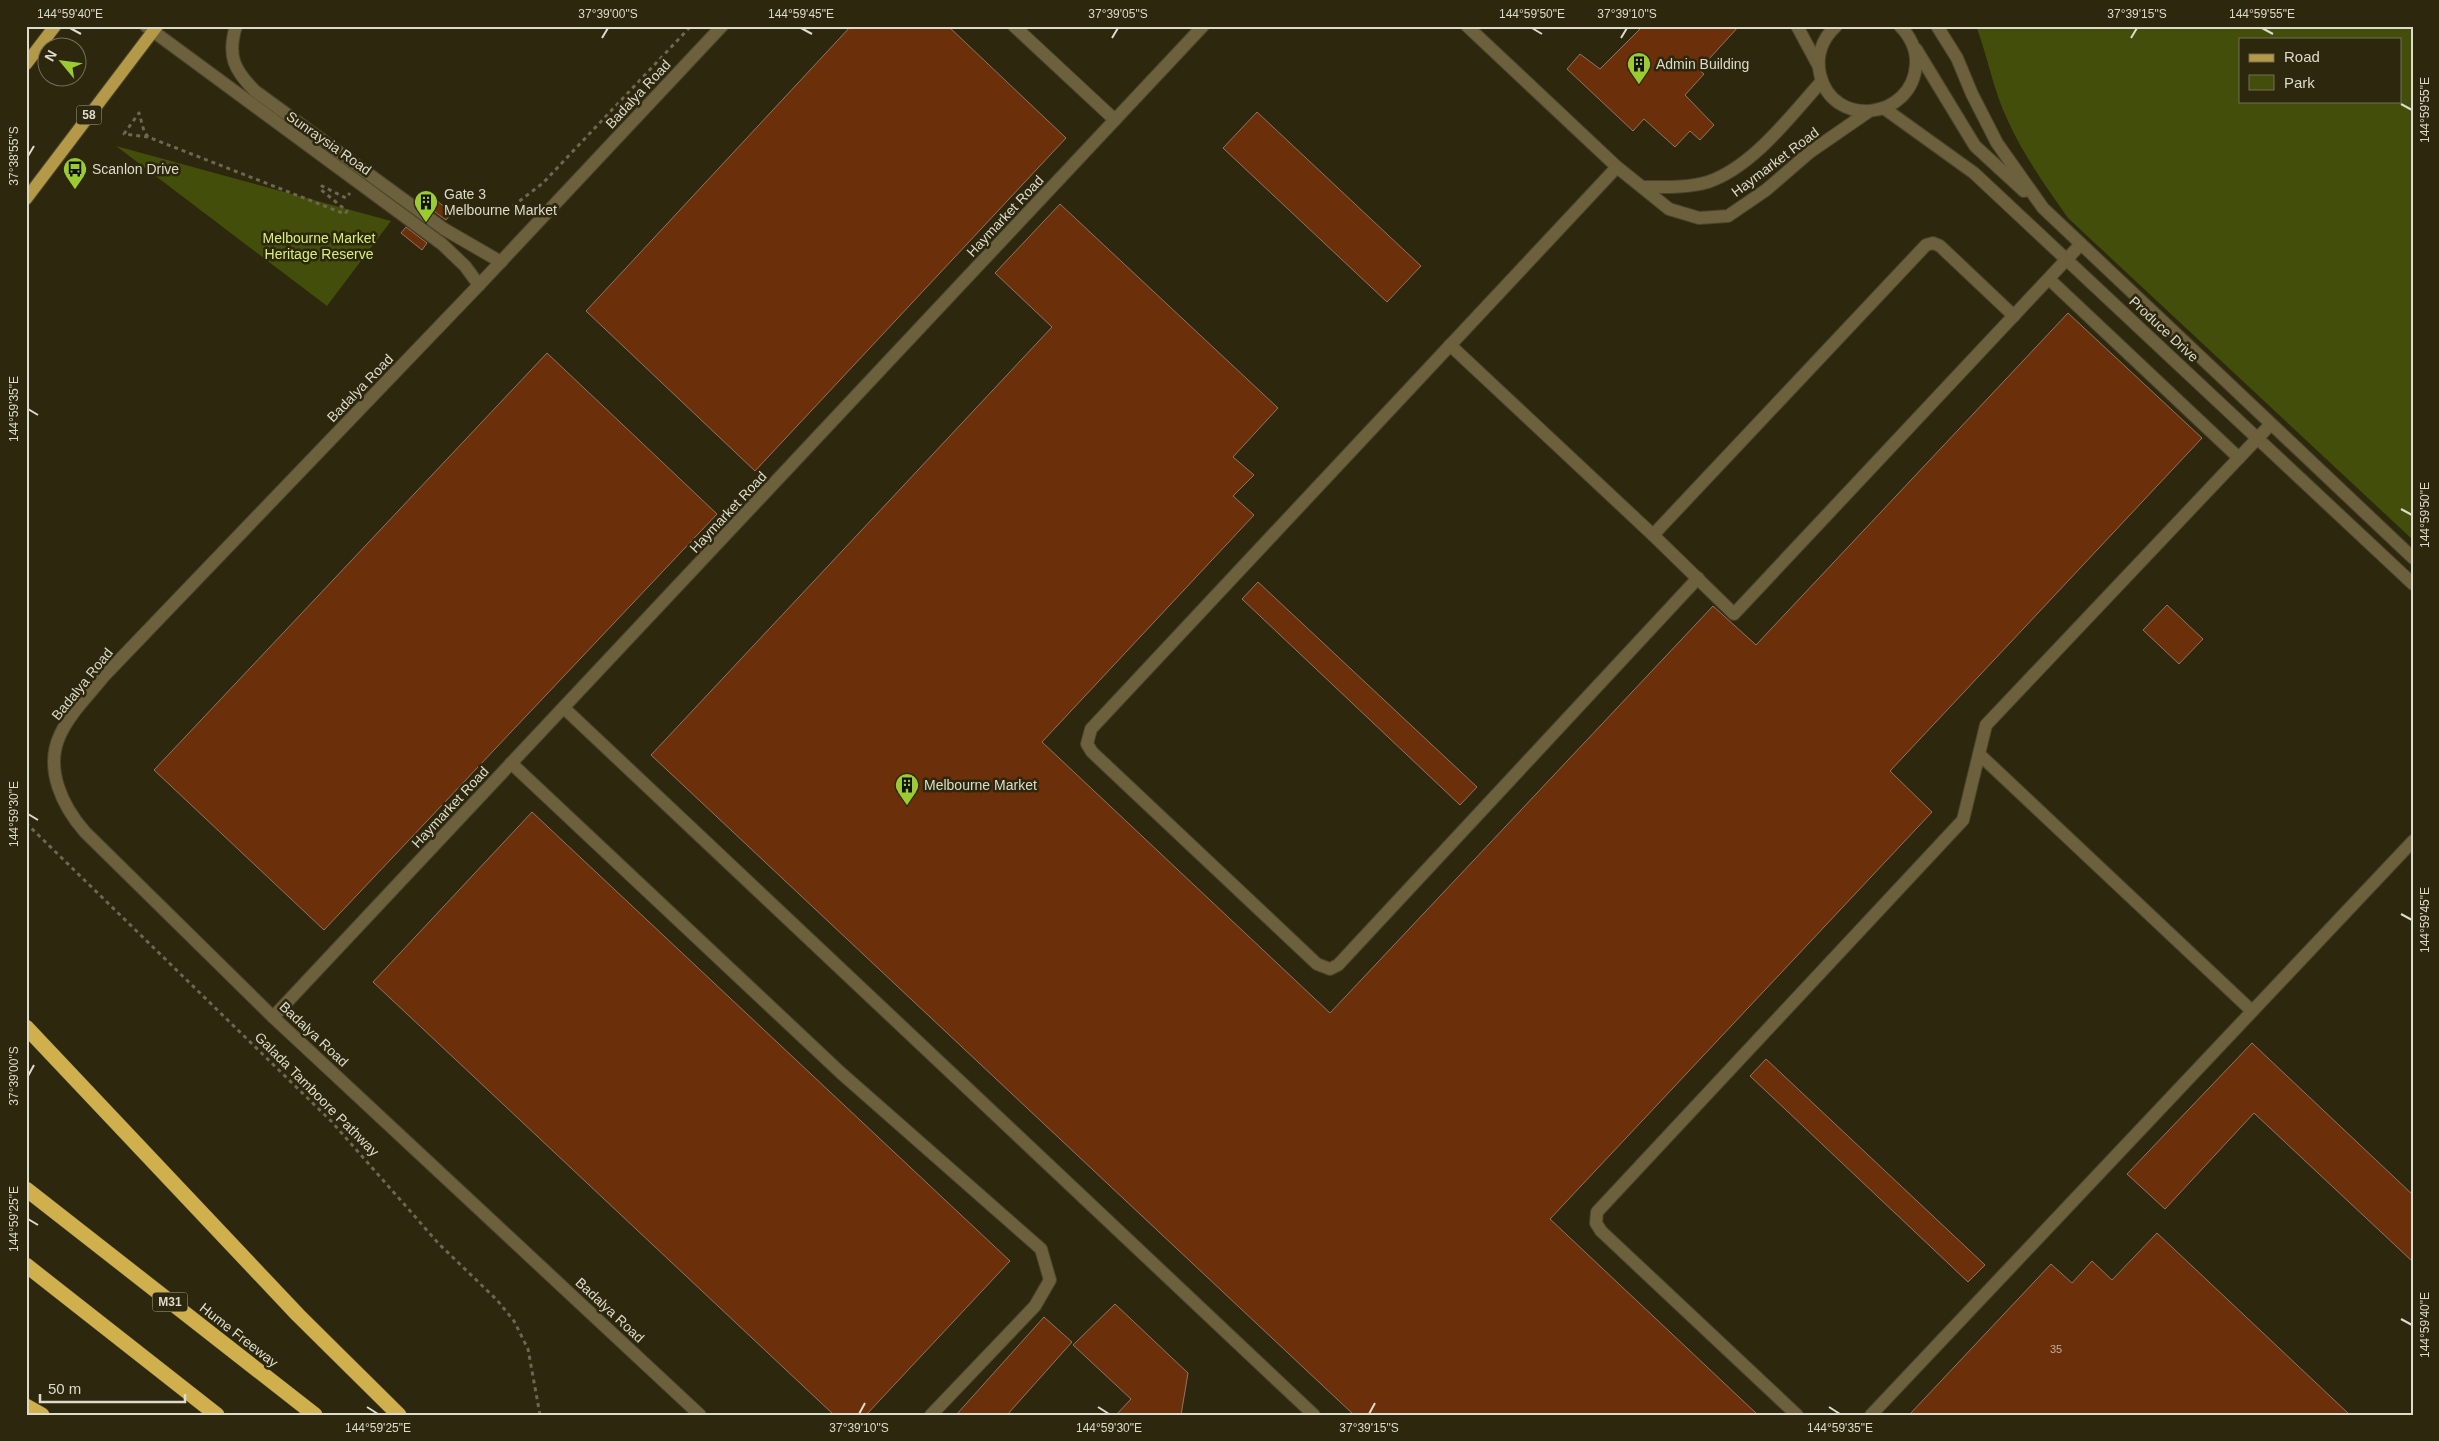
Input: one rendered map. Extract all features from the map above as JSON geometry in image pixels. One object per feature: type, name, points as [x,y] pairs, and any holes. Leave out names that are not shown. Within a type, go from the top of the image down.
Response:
[{"type":"highway","points":[[26,1027],[298,1316],[399,1415]]},
{"type":"highway","name":"Hume Freeway","points":[[26,1189],[314,1415]]},
{"type":"highway","points":[[26,1266],[216,1415]]},
{"type":"highway","points":[[26,1406],[42,1415]]},
{"type":"main road","points":[[26,64],[55,26]]},
{"type":"main road","name":"58","points":[[26,199],[152,28]]},
{"type":"lane","name":"Sunraysia Road","points":[[236,26],[232,50],[234,63],[241,77],[444,229],[502,262]]},
{"type":"lane","name":"Badalya Road","points":[[700,1415],[273,1017],[72,817],[63,800],[54,766],[55,749],[66,723],[104,676],[502,262],[722,26]]},
{"type":"lane","points":[[1014,26],[1116,120]]},
{"type":"lane","name":"Haymarket Road","points":[[273,1017],[1203,26]]},
{"type":"lane","name":"Haymarket Road","points":[[1467,26],[1617,167],[1644,186],[1655,199],[1669,209],[1699,218],[1728,216],[1766,190],[1810,152],[1868,112]]},
{"type":"lane","points":[[1797,26],[1818,65],[1822,81],[1829,94],[1840,104],[1854,110],[1868,112],[1885,109],[1899,100],[1910,88],[1916,72],[1916,56],[1911,40]]},
{"type":"lane","points":[[1818,65],[1821,48],[1828,33],[1836,26]]},
{"type":"lane","name":"Produce Drive","points":[[1900,26],[1911,40],[1975,146],[2413,558]]},
{"type":"lane","name":"Produce Drive","points":[[1937,26],[1957,58],[1996,143],[2042,208]]},
{"type":"lane","name":"Sunraysia Road","points":[[152,28],[442,244],[465,266],[479,285]]},
{"type":"lane","name":"Haymarket Road","points":[[1644,186],[1680,187],[1708,182],[1732,171],[1767,141],[1822,81]]},
{"type":"lane","name":"Produce Drive","points":[[1885,109],[1974,173],[2413,584]]},
{"type":"lane","points":[[1617,167],[1091,730],[1087,738],[1088,748],[1310,958],[1326,969],[1338,965],[1698,578]]},
{"type":"lane","points":[[1653,534],[1926,245],[1933,243],[1940,246],[2014,316]]},
{"type":"lane","points":[[1450,345],[1653,534],[1734,614],[2081,244]]},
{"type":"lane","points":[[2049,279],[2239,458]]},
{"type":"lane","points":[[1797,1415],[1601,1231],[1596,1223],[1596,1216],[1603,1203],[1963,820],[1986,725],[2271,424]]},
{"type":"lane","points":[[564,708],[1314,1415]]},
{"type":"lane","points":[[1979,754],[2252,1010]]},
{"type":"lane","points":[[512,763],[841,1073],[1040,1249],[1050,1280],[1036,1306],[931,1415]]},
{"type":"lane","points":[[1871,1415],[2413,840]]},
{"type":"path","points":[[513,206],[543,183],[690,26]]},
{"type":"path","points":[[148,137],[144,131],[140,113],[124,134],[148,137],[345,214],[347,211],[320,189],[322,186],[346,198],[358,182]]},
{"type":"path","name":"Galada Tamboore Pathway","points":[[26,823],[332,1122],[440,1244],[497,1300],[514,1321],[528,1349],[540,1415]]},
{"type":"green space","points":[[1976,26],[2413,26],[2413,540],[2068,218],[2021,147],[1998,97]]},
{"type":"green space","name":"Melbourne Market Heritage Reserve","points":[[116,146],[391,221],[327,306]]},
{"type":"building","points":[[851,26],[948,26],[1066,138],[755,471],[586,311]]},
{"type":"building","name":"Admin Building","points":[[1643,26],[1739,26],[1699,70],[1704,74],[1685,95],[1714,125],[1700,140],[1690,131],[1675,147],[1644,119],[1633,131],[1567,69],[1580,54],[1600,69]]},
{"type":"building","points":[[1257,112],[1421,266],[1387,302],[1223,148]]},
{"type":"building","points":[[431,196],[452,213],[446,220],[424,204]]},
{"type":"building","name":"Melbourne Market","points":[[1060,204],[1278,408],[1233,457],[1254,475],[1233,496],[1254,515],[1042,742],[1330,1013],[1713,606],[1756,645],[2068,313],[2202,438],[1890,771],[1932,812],[1550,1219],[1758,1415],[1354,1415],[651,755],[1052,327],[995,273]]},
{"type":"building","points":[[406,227],[427,243],[422,250],[401,233]]},
{"type":"building","points":[[547,353],[717,514],[324,930],[154,770]]},
{"type":"building","points":[[1258,582],[1477,787],[1460,805],[1242,599]]},
{"type":"building","points":[[2167,605],[2203,639],[2179,664],[2143,630]]},
{"type":"building","points":[[532,812],[1010,1261],[866,1415],[834,1415],[373,982]]},
{"type":"building","points":[[2252,1043],[2413,1195],[2413,1262],[2254,1113],[2165,1209],[2127,1174]]},
{"type":"building","points":[[1766,1059],[1985,1265],[1968,1282],[1750,1076]]},
{"type":"building","points":[[2157,1233],[2350,1415],[1909,1415],[2051,1264],[2072,1283],[2092,1261],[2112,1280]]},
{"type":"building","points":[[1115,1304],[1188,1373],[1181,1415],[1116,1415],[1131,1399],[1073,1345]]},
{"type":"building","points":[[1044,1317],[1072,1342],[1007,1415],[956,1415]]},
{"type":"place","name":"Admin Building","points":[[1639,85]]},
{"type":"place","name":"Scanlon Drive","points":[[75,190]]},
{"type":"place","name":"Gate 3 Melbourne Market","points":[[426,223]]},
{"type":"place","name":"Melbourne Market","points":[[907,806]]}]
